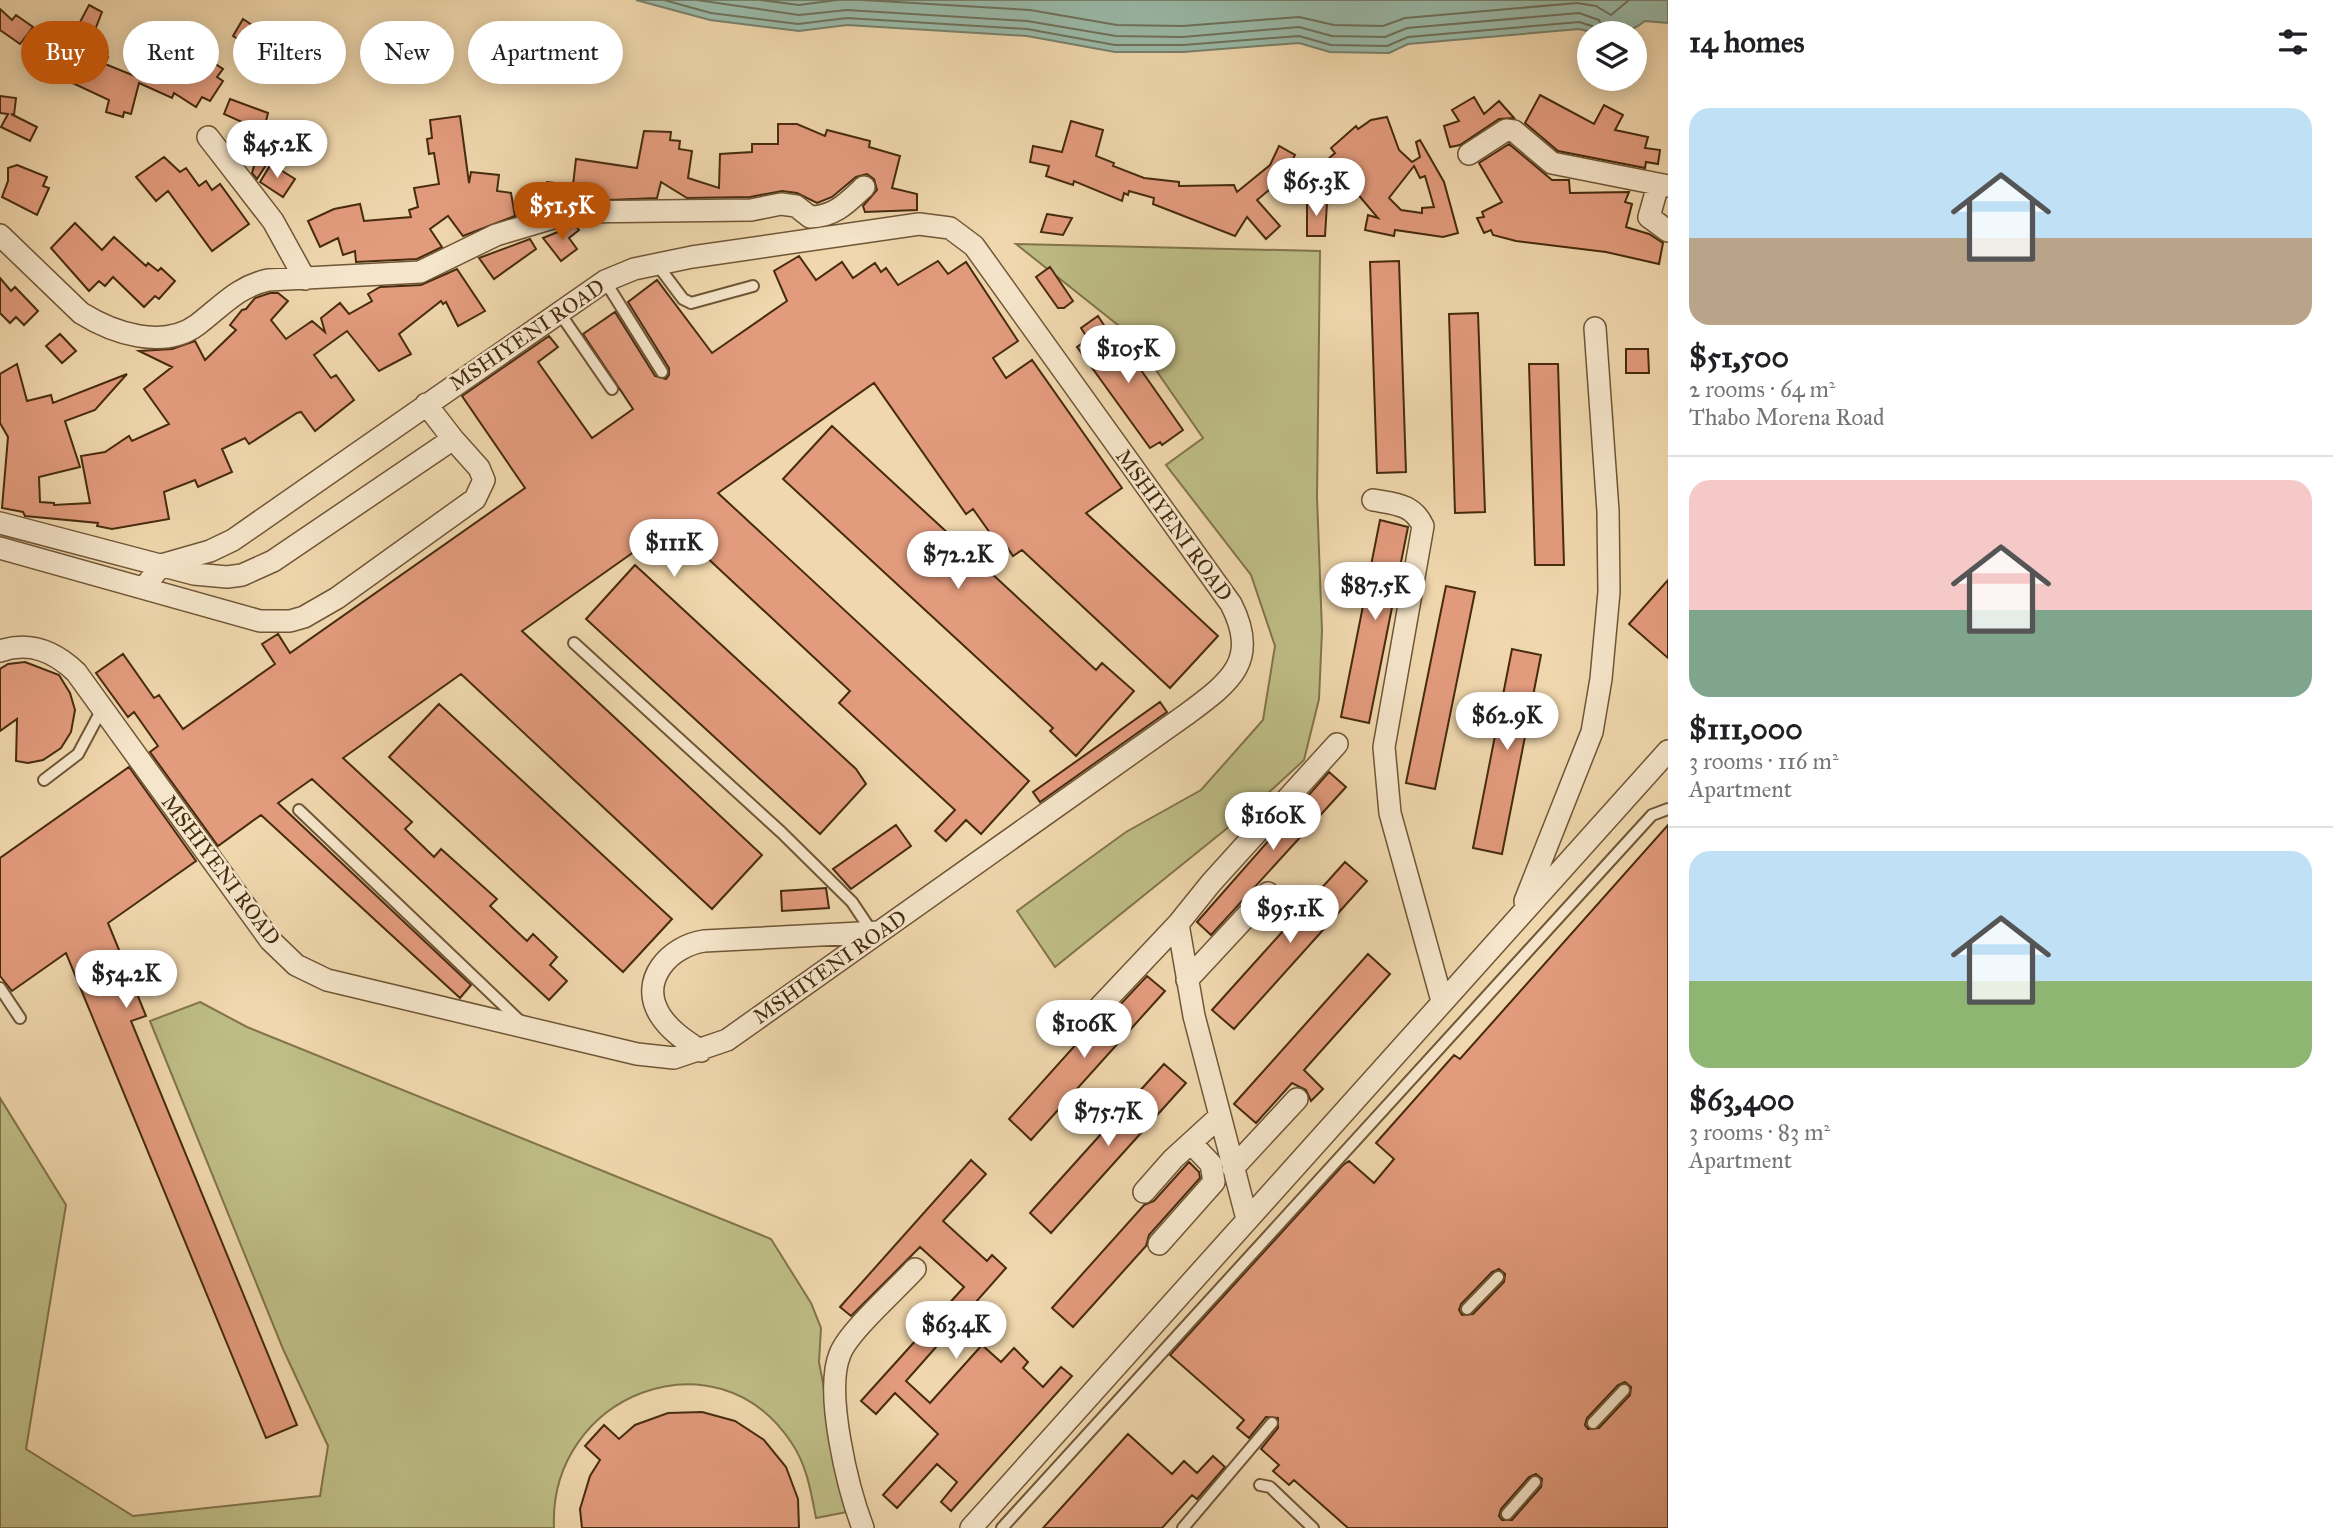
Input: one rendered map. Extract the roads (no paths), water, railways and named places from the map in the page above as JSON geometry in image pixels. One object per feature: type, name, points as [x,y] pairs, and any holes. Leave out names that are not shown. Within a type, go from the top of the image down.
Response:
[{"type":"street","points":[[1469,154],[1506,130],[1514,131],[1552,163],[1663,186],[1649,217],[1668,231]]},
{"type":"street","points":[[208,137],[273,220],[305,279]]},
{"type":"street","points":[[0,235],[81,313],[109,329],[167,338],[183,334],[237,291],[250,284],[268,280],[420,272],[496,235],[573,212],[751,210],[781,204],[796,206],[810,217],[823,217],[843,207],[864,187]]},
{"type":"street","name":"MSHIYENI ROAD","points":[[0,651],[24,646],[54,653],[76,671],[270,940],[296,965],[327,981],[637,1054],[674,1058],[727,1040],[1223,687],[1239,665],[1244,651],[1240,620],[1231,604],[1050,351],[974,246],[961,235],[935,224],[919,224],[656,263],[605,281],[233,540],[210,551],[161,565]]},
{"type":"street","points":[[1519,916],[1592,732],[1601,679],[1609,592],[1608,511],[1595,328]]},
{"type":"street","points":[[0,548],[260,621],[290,621],[316,612],[475,499],[483,486],[481,473],[426,404]]},
{"type":"street","points":[[0,523],[161,565],[219,577],[242,575],[299,546],[453,439]]},
{"type":"street","points":[[1373,500],[1405,506],[1417,514],[1423,526],[1384,747],[1385,782],[1390,813],[1441,1001]]},
{"type":"street","points":[[145,587],[161,565]]},
{"type":"street","points":[[1079,1029],[1178,924],[1203,891],[1338,744]]},
{"type":"street","points":[[971,1528],[1668,751]]},
{"type":"street","points":[[1187,980],[1268,893]]},
{"type":"street","points":[[1178,924],[1187,980],[1219,1117],[1247,1219]]},
{"type":"street","points":[[701,1051],[671,1029],[655,1007],[655,978],[661,964],[679,948],[704,941],[876,932]]},
{"type":"street","points":[[1233,1168],[1297,1099]]},
{"type":"street","points":[[1144,1192],[1219,1117]]},
{"type":"street","points":[[1159,1244],[1214,1182],[1211,1164],[1191,1143]]},
{"type":"street","points":[[863,1528],[834,1404],[835,1371],[840,1352],[915,1269]]},
{"type":"lane","points":[[656,263],[682,299],[691,303],[753,286]]},
{"type":"lane","points":[[605,281],[662,372]]},
{"type":"lane","points":[[559,312],[611,389]]},
{"type":"lane","points":[[574,643],[799,850],[852,902],[876,932]]},
{"type":"lane","points":[[44,780],[78,754],[102,709]]},
{"type":"lane","points":[[1002,1528],[1652,814],[1668,809]]},
{"type":"lane","points":[[299,810],[525,1026]]},
{"type":"lane","points":[[0,988],[20,1018]]},
{"type":"lane","points":[[1467,1309],[1498,1277]]},
{"type":"lane","points":[[1593,1423],[1624,1390]]},
{"type":"lane","points":[[1183,1528],[1272,1423]]},
{"type":"lane","points":[[1507,1514],[1535,1482]]},
{"type":"lane","points":[[1260,1485],[1270,1487],[1313,1528]]},
{"type":"water","points":[[636,0],[1668,0],[1668,23],[1577,21],[1577,29],[1408,44],[1389,53],[1330,52],[1299,43],[1183,52],[1115,52],[1027,36],[847,25],[799,31],[710,20]]}]
